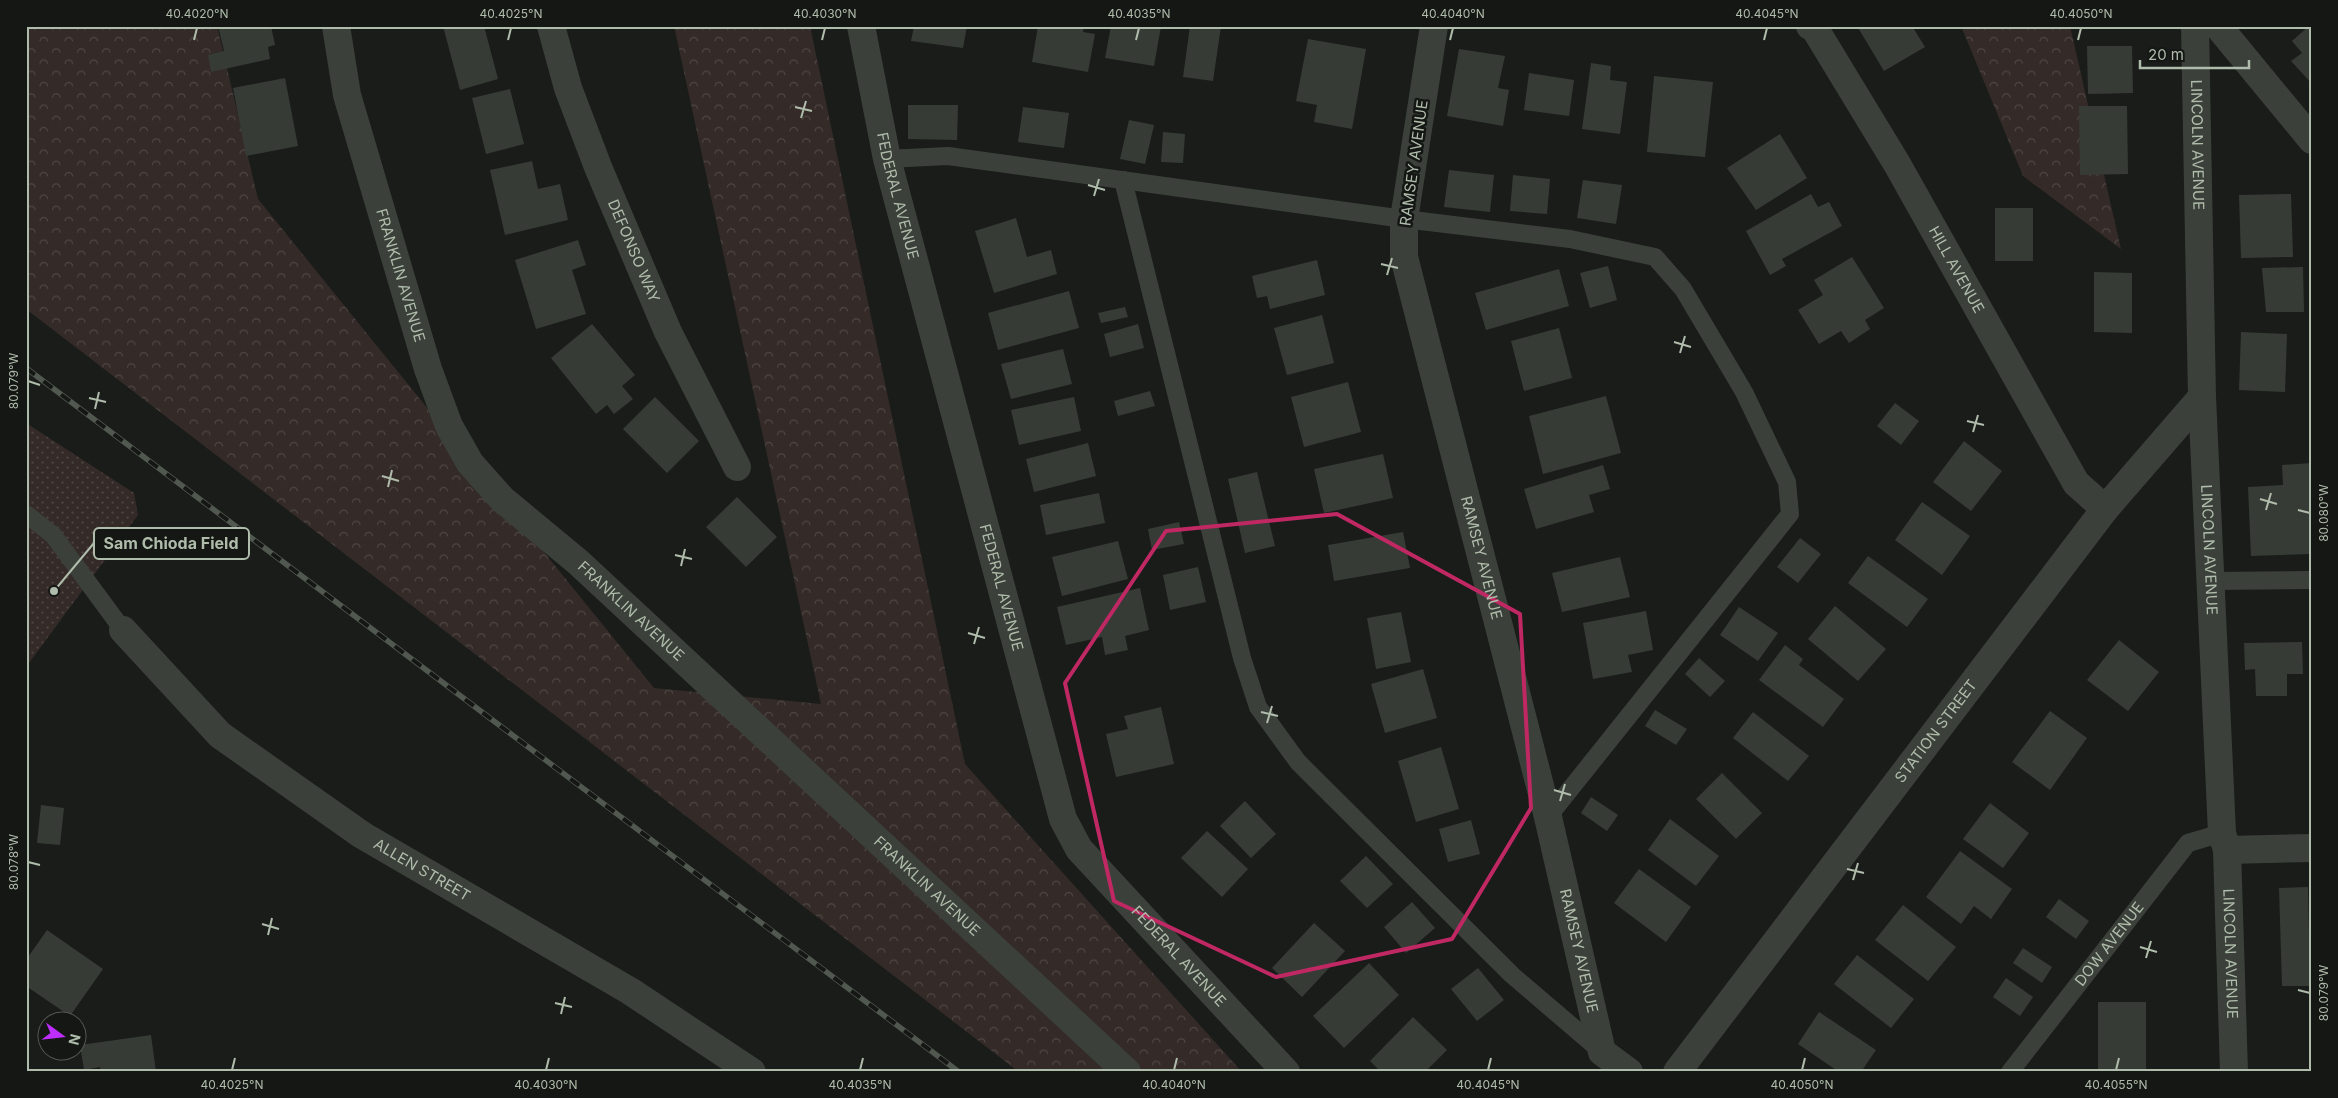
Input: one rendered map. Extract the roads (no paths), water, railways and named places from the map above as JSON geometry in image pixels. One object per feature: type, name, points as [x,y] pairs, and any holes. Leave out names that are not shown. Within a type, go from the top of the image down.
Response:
[{"type":"street","name":"FRANKLIN AVENUE","points":[[336,26],[347,94],[428,369],[449,426],[470,463],[502,499],[578,562],[1127,1072]]},
{"type":"street","name":"DEFONSO WAY","points":[[551,26],[568,88],[598,168],[668,332],[737,468]]},
{"type":"street","name":"FEDERAL AVENUE","points":[[862,26],[886,159],[1063,819],[1078,849],[1286,1072]]},
{"type":"street","name":"RAMSEY AVENUE","points":[[1434,26],[1404,219],[1404,257],[1548,817],[1602,1052]]},
{"type":"street","name":"HILL AVENUE","points":[[1810,26],[1815,29],[1896,164],[2076,483],[2106,509]]},
{"type":"street","name":"LINCOLN AVENUE","points":[[2195,26],[2202,397],[2225,842],[2234,1072]]},
{"type":"street","points":[[2218,26],[2312,140]]},
{"type":"street","name":"STATION STREET","points":[[1677,1072],[2106,509],[2202,397]]},
{"type":"street","name":"ALLEN STREET","points":[[123,630],[220,735],[362,834],[630,991],[752,1072]]},
{"type":"street","name":"DOW AVENUE","points":[[2225,842],[2312,848]]},
{"type":"street","points":[[1602,1052],[1629,1072]]},
{"type":"lane","points":[[886,159],[948,156],[1404,219],[1570,239],[1655,257],[1683,289],[1744,392],[1787,482],[1790,514],[1548,817]]},
{"type":"lane","points":[[1123,180],[1242,658],[1258,707],[1298,762],[1512,975],[1602,1052]]},
{"type":"lane","points":[[26,514],[54,535],[123,630]]},
{"type":"lane","points":[[2211,581],[2312,580]]},
{"type":"lane","name":"DOW AVENUE","points":[[2010,1072],[2188,843],[2225,842]]},
{"type":"railway","points":[[26,368],[959,1072]]},
{"type":"place","name":"Sam Chioda Field","points":[[54,591]]}]
